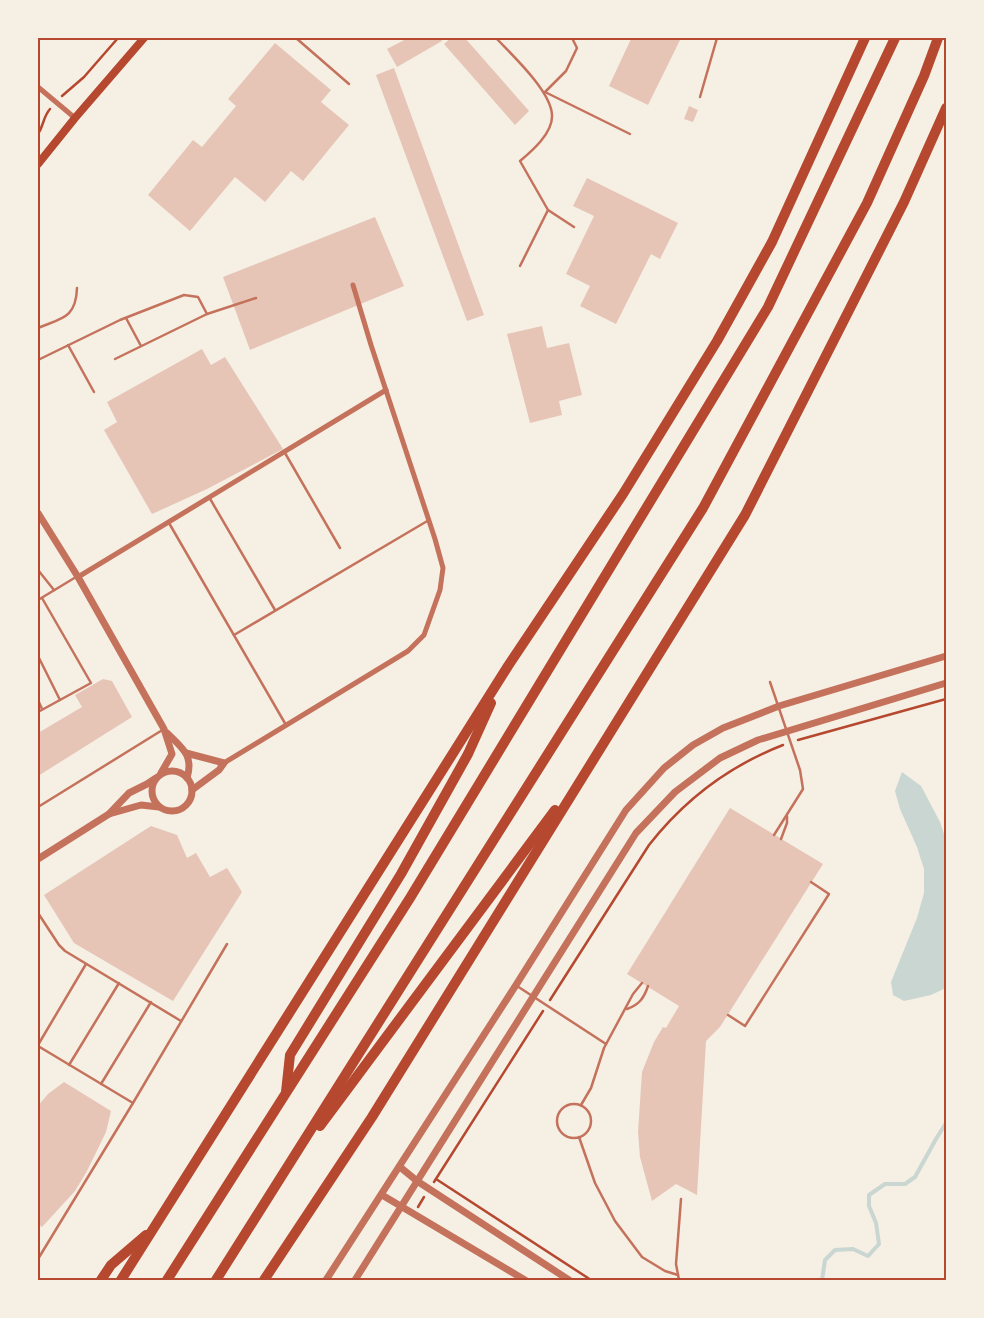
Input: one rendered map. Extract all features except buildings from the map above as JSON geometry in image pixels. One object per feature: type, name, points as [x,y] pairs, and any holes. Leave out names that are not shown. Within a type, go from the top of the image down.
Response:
[{"type":"highway","points":[[121,1280],[508,666],[623,494],[717,341],[772,242],[865,38]]},
{"type":"highway","points":[[167,1280],[410,898],[768,307],[895,38]]},
{"type":"highway","points":[[216,1280],[703,508],[867,203],[924,76],[938,38]]},
{"type":"highway","points":[[264,1280],[372,1117],[745,515],[904,202],[946,108]]},
{"type":"highway","points":[[285,1095],[290,1055],[401,874],[468,754],[508,666]]},
{"type":"highway","points":[[273,1189],[597,753]]},
{"type":"highway","points":[[101,1280],[111,1265],[154,1228]]},
{"type":"main road","points":[[38,164],[74,118],[144,38]]},
{"type":"street","points":[[38,87],[74,118]]},
{"type":"street","points":[[192,790],[219,770],[224,763],[408,651],[424,635],[440,590],[443,568],[353,285]]},
{"type":"street","points":[[78,577],[386,390]]},
{"type":"street","points":[[38,513],[78,577],[164,729],[172,754],[152,784],[151,790],[159,807]]},
{"type":"street","points":[[326,1280],[400,1167],[626,810],[664,768],[693,745],[722,728],[779,706],[946,656]]},
{"type":"street","points":[[355,1280],[636,834],[649,818],[675,792],[720,758],[758,740],[946,684]]},
{"type":"street","points":[[109,814],[141,805],[159,807],[171,811],[183,807],[191,797],[192,790],[187,778],[190,763],[186,753],[164,729]]},
{"type":"street","points":[[186,753],[224,763]]},
{"type":"street","points":[[38,859],[109,814],[129,793],[147,784],[159,775],[168,771],[175,771],[187,778]]},
{"type":"street","points":[[400,1167],[417,1181],[569,1280]]},
{"type":"street","points":[[382,1195],[525,1280]]},
{"type":"lane","points":[[296,38],[349,84]]},
{"type":"lane","points":[[496,38],[545,92],[630,134]]},
{"type":"lane","points":[[545,92],[566,71],[577,48],[572,38]]},
{"type":"lane","points":[[700,97],[717,38]]},
{"type":"lane","points":[[545,92],[552,115],[547,133],[534,149],[520,161],[548,210],[574,227]]},
{"type":"lane","points":[[520,266],[548,210]]},
{"type":"lane","points":[[38,328],[69,315],[76,301],[76,288]]},
{"type":"lane","points":[[38,360],[126,318],[184,295],[198,296],[207,314]]},
{"type":"lane","points":[[115,359],[207,314],[256,298]]},
{"type":"lane","points":[[126,318],[141,346]]},
{"type":"lane","points":[[68,345],[94,392]]},
{"type":"lane","points":[[284,452],[340,548]]},
{"type":"lane","points":[[209,497],[275,610]]},
{"type":"lane","points":[[234,635],[429,520]]},
{"type":"lane","points":[[168,522],[286,725]]},
{"type":"lane","points":[[38,570],[54,590]]},
{"type":"lane","points":[[38,600],[78,577]]},
{"type":"lane","points":[[38,712],[91,683],[42,598]]},
{"type":"lane","points":[[38,656],[60,700]]},
{"type":"lane","points":[[770,682],[800,770],[803,789],[774,834]]},
{"type":"lane","points":[[38,700],[42,709]]},
{"type":"lane","points":[[38,807],[164,729]]},
{"type":"lane","points":[[781,838],[787,823],[787,815]]},
{"type":"lane","points":[[728,1015],[745,1026],[829,894],[811,882]]},
{"type":"lane","points":[[38,913],[65,951],[181,1021]]},
{"type":"lane","points":[[38,1259],[227,944]]},
{"type":"lane","points":[[86,964],[38,1046],[133,1103]]},
{"type":"lane","points":[[581,1105],[592,1088],[606,1044],[642,982]]},
{"type":"lane","points":[[69,1065],[119,983]]},
{"type":"lane","points":[[516,985],[606,1044]]},
{"type":"lane","points":[[625,1009],[636,1006],[645,995],[648,986]]},
{"type":"lane","points":[[101,1084],[150,1002]]},
{"type":"lane","points":[[574,1103],[581,1105],[591,1116],[591,1124],[587,1132],[579,1137],[571,1138],[565,1136],[557,1124],[559,1112],[567,1105],[574,1103]]},
{"type":"lane","points":[[579,1137],[595,1183],[614,1221],[642,1257],[665,1271],[678,1274]]},
{"type":"lane","points":[[679,1280],[676,1264],[681,1198]]},
{"type":"path","points":[[38,134],[45,115],[69,89],[84,77],[118,38]]},
{"type":"path","points":[[414,1214],[649,845],[680,810],[707,786],[732,769],[769,750],[791,742],[946,699]]},
{"type":"path","points":[[436,1179],[591,1280]]},
{"type":"shaded area","points":[[902,772],[921,786],[940,822],[946,840],[946,988],[931,995],[904,1001],[893,995],[891,982],[917,918],[924,893],[924,869],[917,847],[900,809],[895,791]]},
{"type":"waterway","points":[[822,1280],[825,1260],[835,1250],[853,1249],[868,1256],[879,1244],[876,1223],[869,1206],[869,1195],[885,1184],[905,1184],[915,1177],[946,1123]]}]
